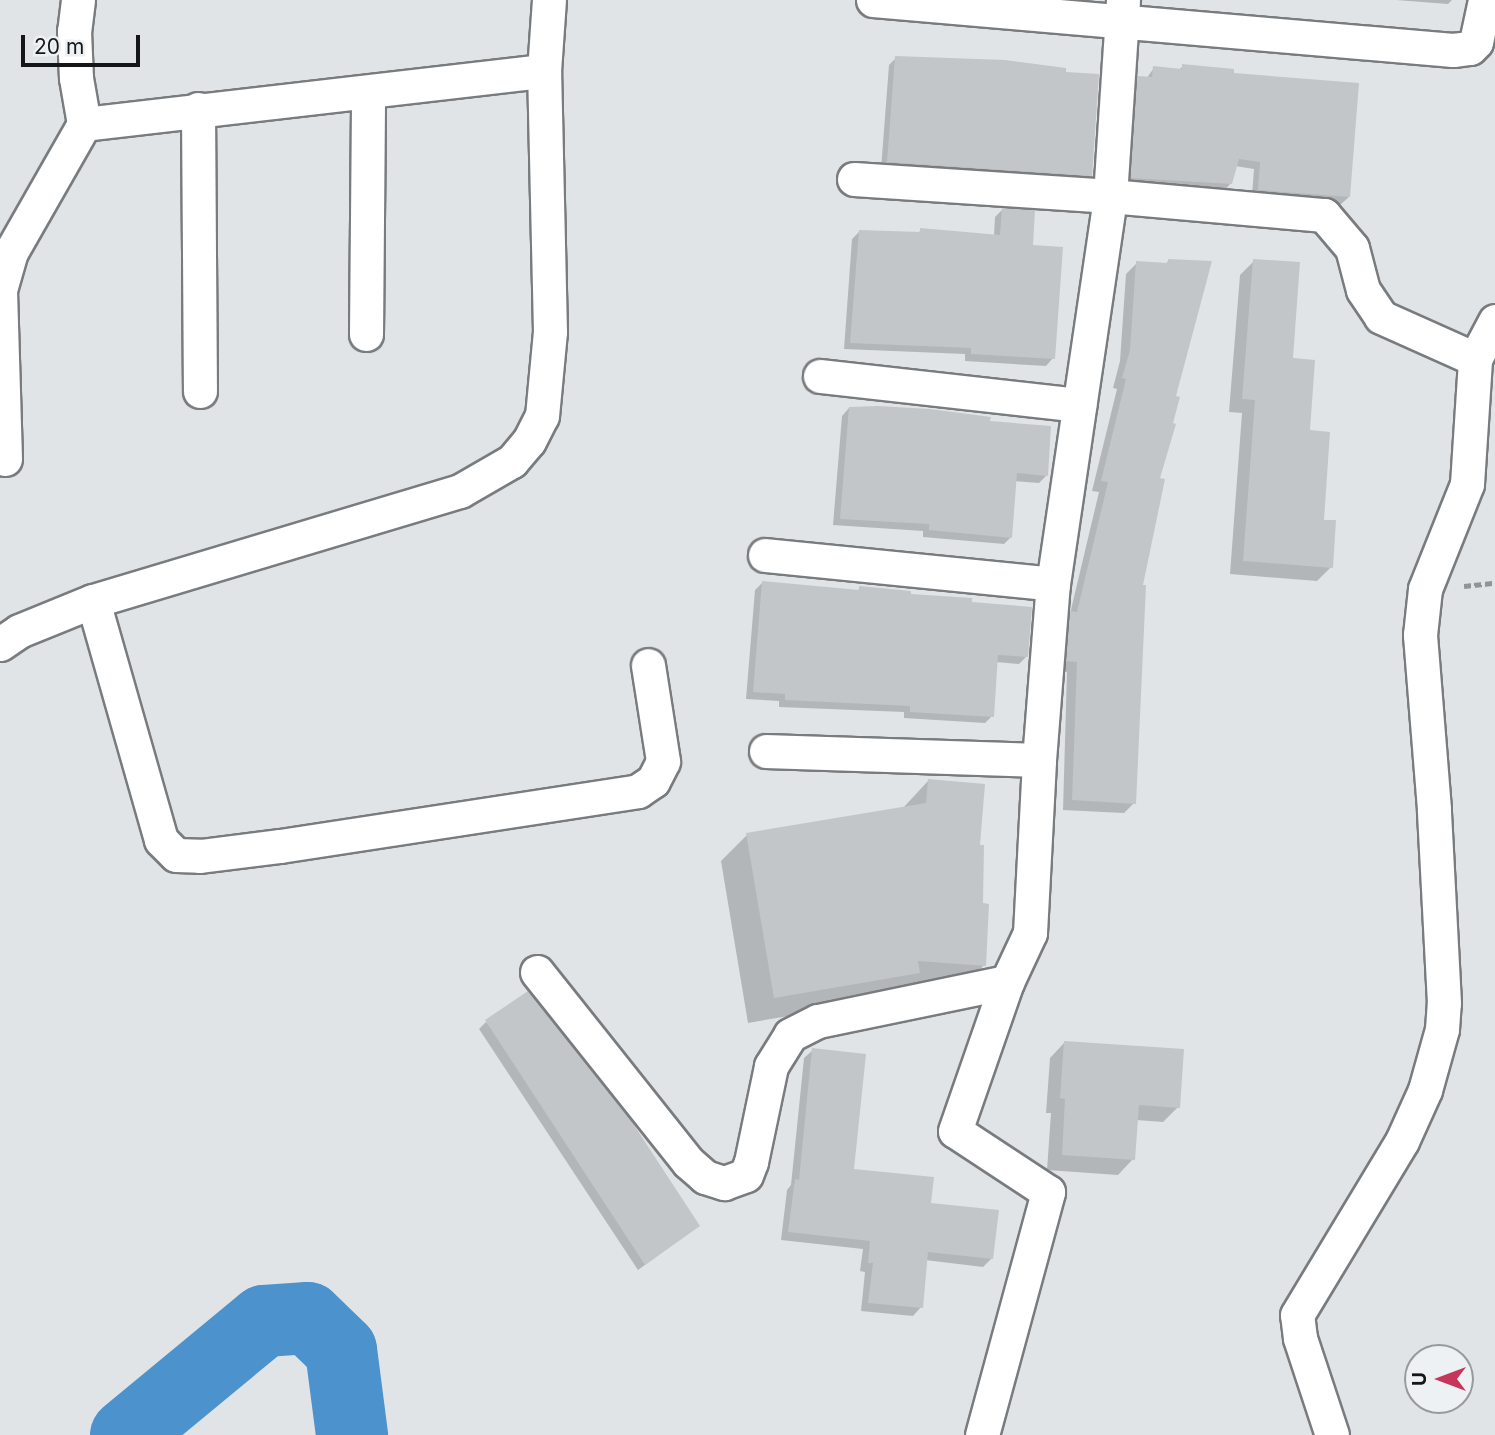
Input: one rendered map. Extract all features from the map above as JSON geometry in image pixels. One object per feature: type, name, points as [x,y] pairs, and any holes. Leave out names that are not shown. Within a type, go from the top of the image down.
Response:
[{"type":"street","points":[[5,458],[0,290],[11,252],[84,124],[76,78],[74,31],[78,0]]},
{"type":"street","points":[[0,644],[19,631],[93,601],[460,491],[512,461],[529,441],[542,416],[550,332],[544,71],[549,0]]},
{"type":"street","points":[[873,0],[1122,10],[1453,50],[1470,48],[1476,42],[1485,0]]},
{"type":"street","points":[[982,1435],[1048,1192],[955,1131],[1007,982],[1030,933],[1052,584],[1110,195],[1122,10]]},
{"type":"street","points":[[84,124],[544,71]]},
{"type":"street","points":[[366,334],[368,92]]},
{"type":"street","points":[[198,109],[200,391]]},
{"type":"street","points":[[854,179],[1110,195],[1324,215],[1352,248],[1363,290],[1381,317],[1475,359]]},
{"type":"street","points":[[1332,1435],[1300,1338],[1297,1315],[1402,1140],[1424,1090],[1442,1029],[1444,1003],[1435,837],[1420,635],[1424,589],[1467,484],[1475,359],[1495,321]]},
{"type":"street","points":[[820,376],[1079,405]]},
{"type":"street","points":[[765,555],[1052,584]]},
{"type":"street","points":[[93,601],[160,840],[176,855],[200,856],[280,846],[638,791],[653,781],[663,761],[648,665]]},
{"type":"street","points":[[766,751],[1039,760]]},
{"type":"street","points":[[537,972],[688,1162],[705,1177],[724,1183],[746,1175],[771,1066],[790,1035],[818,1021],[1007,982]]},
{"type":"building","points":[[895,56],[1005,60],[1066,68],[1066,72],[1099,74],[1092,176],[887,162]]},
{"type":"building","points":[[1182,64],[1234,69],[1234,73],[1359,83],[1350,197],[1258,190],[1260,162],[1239,159],[1232,184],[1130,178],[1137,76],[1152,77],[1153,66],[1182,69]]},
{"type":"building","points":[[1002,208],[1035,210],[1033,245],[1063,247],[1055,359],[971,354],[971,348],[850,343],[859,230],[920,232],[920,228],[1000,235]]},
{"type":"building","points":[[1168,259],[1212,261],[1176,396],[1180,397],[1173,423],[1176,424],[1160,478],[1165,479],[1143,585],[1146,585],[1136,804],[1072,800],[1077,662],[1066,661],[1070,611],[1077,612],[1108,482],[1101,481],[1126,379],[1122,378],[1130,350],[1136,261],[1168,263]]},
{"type":"building","points":[[1253,259],[1300,262],[1293,358],[1315,360],[1310,430],[1330,432],[1324,520],[1336,520],[1333,568],[1243,561],[1255,400],[1242,399]]},
{"type":"building","points":[[849,407],[930,409],[991,417],[990,421],[1051,426],[1048,476],[1017,473],[1012,538],[929,530],[929,524],[840,519]]},
{"type":"building","points":[[762,581],[859,590],[859,586],[911,591],[911,594],[972,598],[972,602],[1032,607],[1028,657],[998,655],[994,717],[910,712],[910,706],[785,700],[785,694],[753,692]]},
{"type":"building","points":[[928,779],[985,784],[980,845],[984,845],[983,903],[989,904],[986,966],[918,961],[920,973],[774,998],[746,833],[926,803]]},
{"type":"building","points":[[528,991],[632,1122],[700,1226],[645,1265],[485,1020]]},
{"type":"building","points":[[1064,1041],[1184,1049],[1180,1108],[1139,1105],[1135,1160],[1062,1155],[1065,1099],[1060,1098]]},
{"type":"building","points":[[812,1048],[866,1054],[854,1169],[934,1177],[931,1203],[999,1210],[993,1259],[928,1252],[923,1308],[868,1303],[873,1263],[868,1263],[870,1241],[788,1232],[795,1179],[799,1180]]},
{"type":"waterway","points":[[126,1435],[264,1321],[308,1318],[341,1350],[352,1435]]}]
